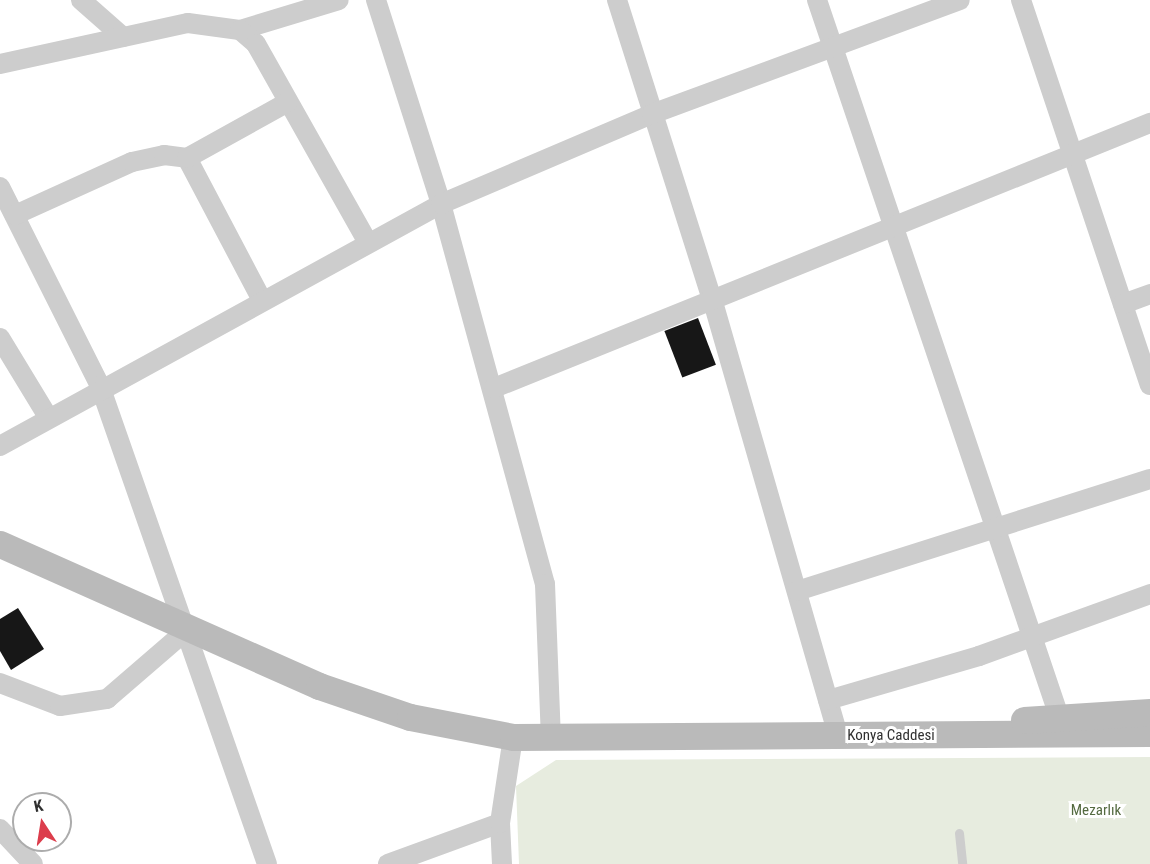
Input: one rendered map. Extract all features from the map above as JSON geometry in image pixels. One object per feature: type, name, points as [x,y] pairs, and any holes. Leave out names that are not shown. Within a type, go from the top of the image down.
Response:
[{"type":"main road","name":"Konya Caddesi","points":[[0,544],[187,630],[363,702],[513,737],[551,740],[838,736],[1063,727],[1150,733]]},
{"type":"main road","name":"Konya Caddesi","points":[[1063,727],[1150,712]]},
{"type":"street","points":[[81,0],[123,37]]},
{"type":"street","points":[[0,64],[188,23],[240,30],[339,0]]},
{"type":"street","points":[[376,0],[441,204],[494,388],[545,584],[551,740]]},
{"type":"street","points":[[617,0],[713,302],[838,736]]},
{"type":"street","points":[[817,0],[1063,727]]},
{"type":"street","points":[[0,446],[100,386],[441,204],[652,114],[960,0]]},
{"type":"street","points":[[1021,0],[1150,385]]},
{"type":"street","points":[[240,30],[256,44],[368,243]]},
{"type":"street","points":[[15,215],[132,162],[164,155],[187,158],[288,102]]},
{"type":"street","points":[[494,388],[894,231],[1150,123]]},
{"type":"street","points":[[187,158],[262,300]]},
{"type":"street","points":[[0,187],[100,386],[267,864]]},
{"type":"street","points":[[1122,304],[1150,294]]},
{"type":"street","points":[[0,338],[48,417]]},
{"type":"street","points":[[797,591],[1150,479]]},
{"type":"street","points":[[828,700],[979,657],[1031,634],[1150,594]]},
{"type":"street","points":[[0,683],[60,706],[107,699],[187,630]]},
{"type":"street","points":[[502,864],[500,823],[513,737]]},
{"type":"street","points":[[388,864],[500,823]]},
{"type":"street","points":[[0,829],[33,864]]},
{"type":"lane","points":[[959,833],[962,864]]},
{"type":"green space","name":"Mezarlık","points":[[1150,757],[1150,864],[519,864],[516,786],[556,760]]},
{"type":"building","points":[[698,318],[716,365],[682,378],[664,331]]},
{"type":"building","points":[[18,608],[44,649],[11,670],[0,651],[0,619]]}]
